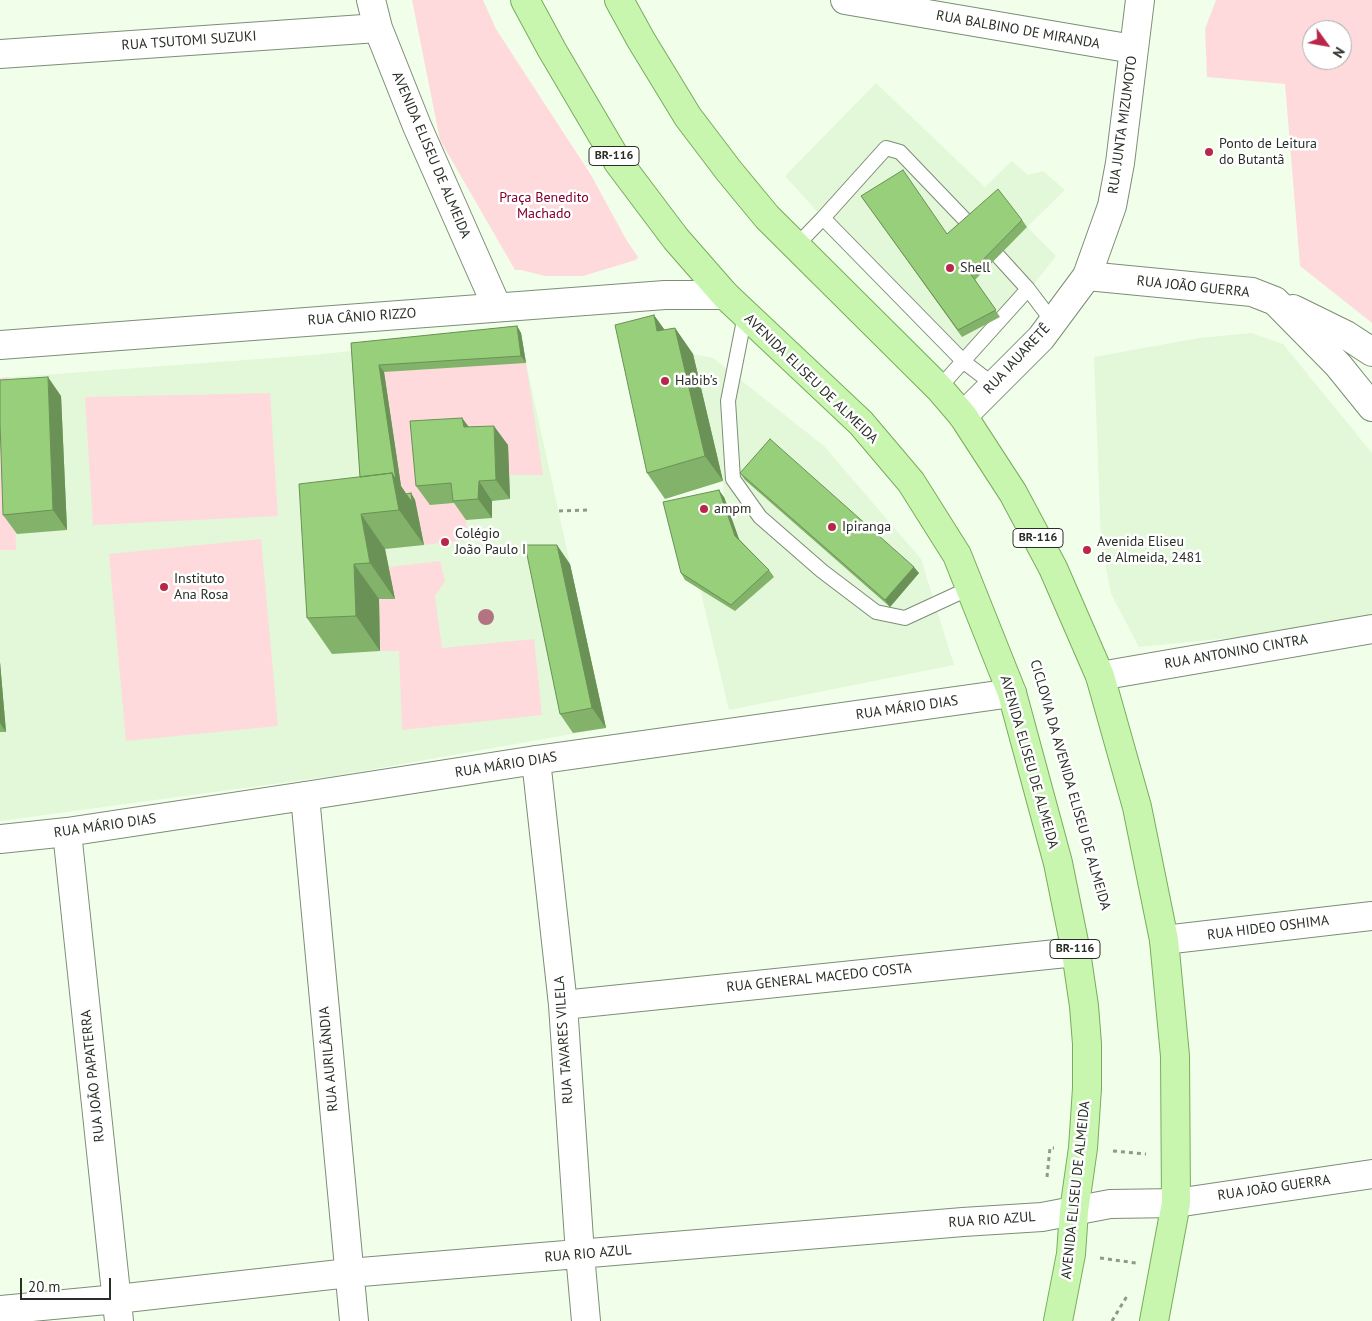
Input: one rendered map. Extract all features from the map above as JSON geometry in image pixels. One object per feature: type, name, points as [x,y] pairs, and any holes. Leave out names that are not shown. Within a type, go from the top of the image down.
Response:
[{"type":"main road","name":"AVENIDA ELISEU DE ALMEIDA","points":[[525,0],[618,162],[676,239],[725,296],[861,423],[911,482],[957,555],[1012,694],[1058,863],[1076,952],[1087,1044],[1087,1088],[1084,1148],[1074,1211],[1071,1254],[1058,1321]]},
{"type":"main road","name":"BR-116","points":[[619,0],[688,117],[767,217],[940,388],[963,416],[1013,493],[1053,568],[1100,676],[1136,807],[1164,940],[1175,1056],[1176,1203],[1154,1321]]},
{"type":"street","name":"AVENIDA ELISEU DE ALMEIDA","points":[[371,0],[378,28],[417,126],[497,307]]},
{"type":"street","name":"RUA BALBINO DE MIRANDA","points":[[845,0],[1133,49]]},
{"type":"street","name":"RUA JUNTA MIZUMOTO","points":[[1086,276],[1112,206],[1120,162],[1140,0]]},
{"type":"street","name":"RUA TSUTOMI SUZUKI","points":[[0,54],[378,28]]},
{"type":"street","name":"RUA JOÃO GUERRA","points":[[1086,276],[1252,292],[1276,301],[1338,365],[1372,407]]},
{"type":"street","name":"RUA IAUARETÊ","points":[[963,416],[1041,338],[1086,276]]},
{"type":"street","name":"RUA CÂNIO RIZZO","points":[[0,345],[665,295],[725,296]]},
{"type":"street","points":[[1276,301],[1346,335],[1372,352]]},
{"type":"street","name":"RUA ANTONINO CINTRA","points":[[1100,676],[1372,629]]},
{"type":"street","name":"RUA MÁRIO DIAS","points":[[0,839],[67,832],[536,760],[1012,694]]},
{"type":"street","name":"RUA TAVARES VILELA","points":[[536,760],[563,1004],[586,1321]]},
{"type":"street","name":"RUA AURILÂNDIA","points":[[305,796],[354,1321]]},
{"type":"street","name":"RUA JOÃO PAPATERRA","points":[[67,832],[118,1310]]},
{"type":"street","name":"RUA HIDEO OSHIMA","points":[[1164,940],[1372,916]]},
{"type":"street","name":"RUA GENERAL MACEDO COSTA","points":[[563,1004],[1076,952]]},
{"type":"street","name":"RUA JOÃO GUERRA","points":[[1176,1203],[1372,1174]]},
{"type":"street","name":"RUA RIO AZUL","points":[[0,1310],[118,1310],[349,1273],[1042,1217],[1110,1204],[1176,1203]]},
{"type":"lane","points":[[796,246],[886,148],[900,152],[970,225]]},
{"type":"lane","points":[[823,218],[964,362],[994,385]]},
{"type":"lane","points":[[998,256],[1028,289],[1053,322]]},
{"type":"lane","points":[[940,388],[1028,289]]},
{"type":"lane","points":[[745,315],[728,401],[733,479],[760,517],[822,571],[876,612],[905,618],[970,588]]},
{"type":"path","points":[[559,512],[587,510]]},
{"type":"path","points":[[1133,1272],[1136,1253]]},
{"type":"path","points":[[1112,1321],[1127,1297],[1129,1289]]},
{"type":"shaded area","points":[[876,83],[985,187],[1012,161],[1028,175],[1043,171],[1065,190],[1027,227],[1056,256],[964,374],[785,176]]},
{"type":"shaded area","points":[[521,333],[606,728],[340,775],[0,821],[0,378],[313,355]]},
{"type":"shaded area","points":[[1252,333],[1283,344],[1372,453],[1372,624],[1139,647],[1111,594],[1101,541],[1094,357],[1199,338]]},
{"type":"shaded area","points":[[693,354],[713,358],[824,446],[921,559],[954,665],[729,710],[700,589],[667,508],[724,497],[723,481]]},
{"type":"green space","name":"Praça Benedito Machado","points":[[412,0],[483,0],[496,29],[591,175],[627,241],[638,257],[636,260],[583,276],[545,276],[515,270],[440,140]]},
{"type":"green space","points":[[1216,0],[1372,0],[1372,323],[1300,266],[1285,84],[1207,77],[1205,29]]},
{"type":"green space","points":[[526,363],[543,475],[509,475],[508,445],[430,505],[465,503],[467,540],[424,545],[415,500],[403,502],[384,372]]},
{"type":"green space","points":[[9,377],[12,399],[16,550],[0,550],[0,378]]},
{"type":"green space","points":[[270,393],[278,516],[93,525],[85,397]]},
{"type":"green space","points":[[261,539],[278,726],[126,741],[109,554]]},
{"type":"green space","points":[[440,561],[445,581],[435,596],[442,648],[534,639],[542,715],[402,730],[399,651],[380,651],[379,599],[395,599],[389,567]]},
{"type":"building","name":"Shell","points":[[903,170],[947,234],[998,189],[1022,220],[970,273],[996,310],[958,330],[861,196]]},
{"type":"building","points":[[654,315],[657,331],[675,328],[705,456],[647,473],[615,325]]},
{"type":"building","points":[[517,326],[521,356],[379,365],[396,480],[392,473],[360,477],[351,343]]},
{"type":"building","points":[[48,377],[53,510],[3,515],[0,380]]},
{"type":"building","points":[[462,418],[464,427],[494,426],[496,480],[479,481],[478,499],[453,501],[451,483],[416,486],[410,421]]},
{"type":"building","name":"Ipiranga","points":[[770,439],[914,567],[885,600],[740,473]]},
{"type":"building","points":[[392,473],[399,510],[361,514],[370,563],[354,564],[356,616],[307,618],[299,484]]},
{"type":"building","points":[[719,490],[735,536],[769,570],[731,605],[681,573],[663,502]]},
{"type":"building","points":[[411,493],[412,502],[406,494]]},
{"type":"building","points":[[525,545],[557,545],[592,708],[560,714]]},
{"type":"place","name":"Ponto de Leitura do Butantã","points":[[1209,152]]},
{"type":"place","name":"Shell","points":[[950,268]]},
{"type":"place","name":"Habib's","points":[[665,381]]},
{"type":"place","name":"ampm","points":[[704,509]]},
{"type":"place","name":"Ipiranga","points":[[832,527]]},
{"type":"place","name":"Colégio João Paulo I","points":[[445,542]]},
{"type":"place","name":"Avenida Eliseu de Almeida, 2481","points":[[1087,550]]},
{"type":"place","name":"Instituto Ana Rosa","points":[[164,587]]}]
